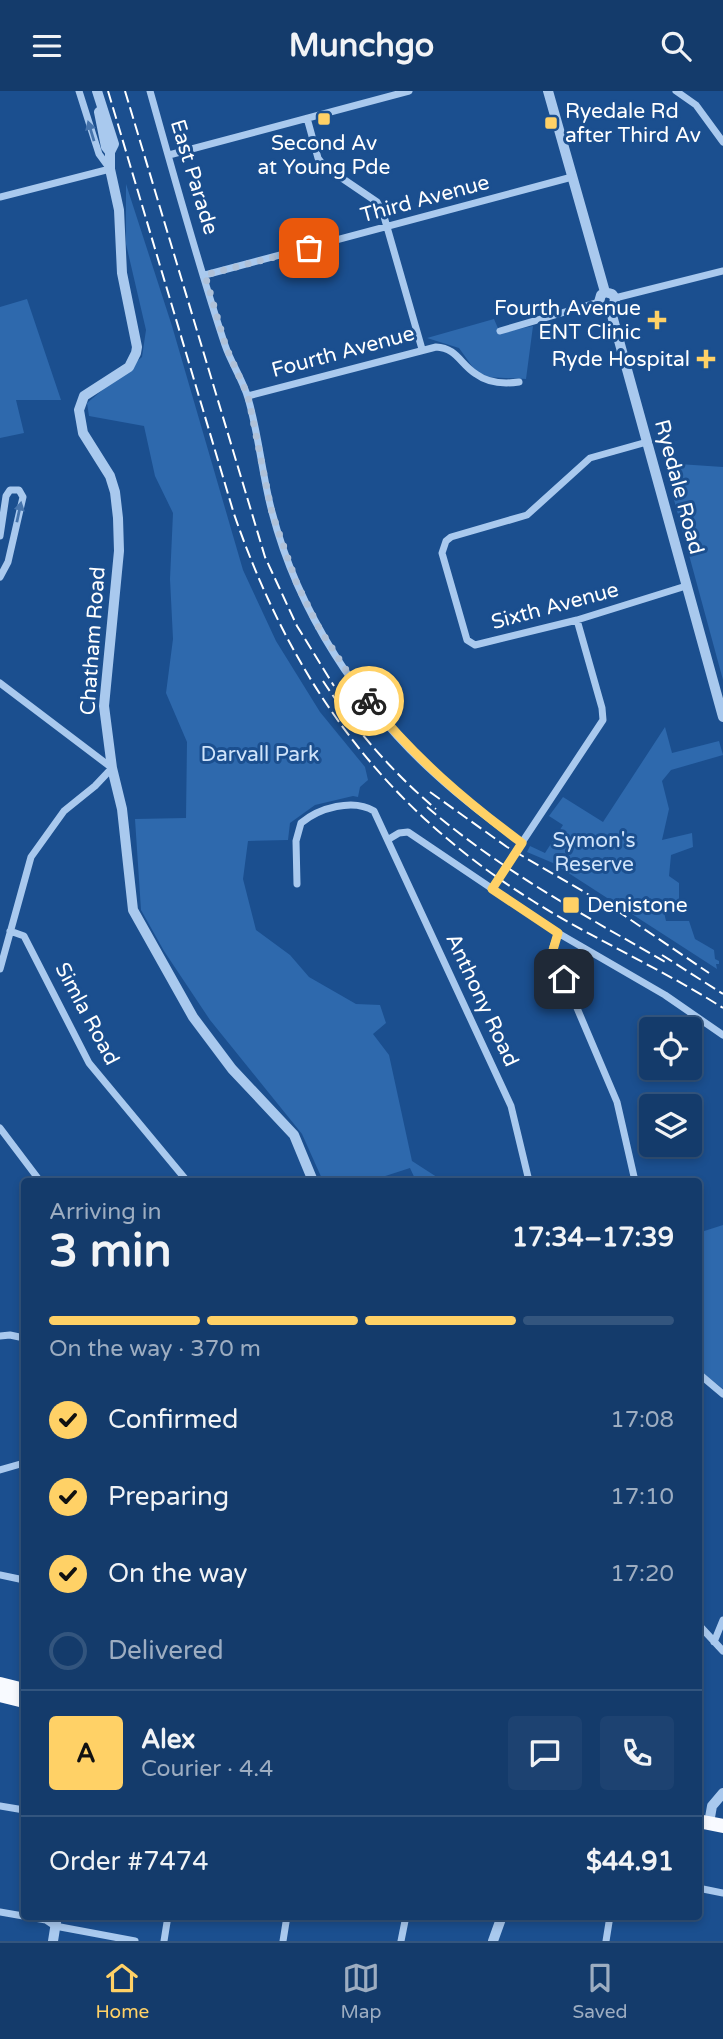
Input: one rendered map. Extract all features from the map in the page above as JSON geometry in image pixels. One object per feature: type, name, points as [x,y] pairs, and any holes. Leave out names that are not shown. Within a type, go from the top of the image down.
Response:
[{"type":"highway","points":[[0,1684],[21,1689]]},
{"type":"highway","points":[[0,1695],[21,1700]]},
{"type":"street","name":"Chatham Road","points":[[79,91],[99,156],[110,169],[117,196],[122,273],[135,332],[136,353],[129,367],[84,396],[79,410],[83,433],[110,476],[118,518],[119,551],[104,706],[122,809],[133,910],[193,1017],[232,1069],[294,1135],[312,1178]]},
{"type":"street","points":[[0,197],[110,169],[110,152],[106,147],[96,91]]},
{"type":"street","name":"East Parade","points":[[150,91],[226,347],[248,396],[272,513],[297,584],[319,628],[352,679],[399,737],[434,773],[520,845]]},
{"type":"street","points":[[169,155],[409,91]]},
{"type":"street","name":"Ryedale Road","points":[[548,91],[723,717]]},
{"type":"street","points":[[676,91],[696,105],[723,142]]},
{"type":"street","points":[[307,118],[318,158],[324,166],[377,202],[388,227],[422,349]]},
{"type":"street","name":"Third Avenue","points":[[205,275],[572,177]]},
{"type":"street","points":[[500,331],[607,300],[723,271]]},
{"type":"street","name":"Fourth Avenue","points":[[248,396],[436,347],[450,349],[481,377],[493,381],[519,382]]},
{"type":"street","name":"Sixth Avenue","points":[[647,442],[590,458],[527,515],[451,537],[446,541],[442,553],[467,640],[475,645],[577,620],[686,586]]},
{"type":"street","points":[[0,536],[6,496],[10,490],[19,490],[23,497],[8,562],[0,577]]},
{"type":"street","points":[[494,886],[603,720],[577,620]]},
{"type":"street","points":[[0,683],[113,768],[64,811],[31,857],[0,969]]},
{"type":"street","name":"Anthony Road","points":[[297,884],[296,841],[298,827],[305,820],[319,812],[346,805],[368,807],[377,814],[512,1106],[528,1178]]},
{"type":"street","points":[[388,839],[398,833],[408,832],[494,886],[558,933],[665,995],[723,1035]]},
{"type":"street","name":"Simla Road","points":[[10,931],[24,936],[89,1063],[185,1178]]},
{"type":"street","points":[[558,933],[553,947],[554,954],[617,1102],[634,1178]]},
{"type":"street","points":[[0,1128],[38,1178]]},
{"type":"street","points":[[0,1336],[21,1337]]},
{"type":"street","points":[[702,1376],[723,1394]]},
{"type":"street","points":[[0,1470],[21,1465]]},
{"type":"street","points":[[0,1574],[21,1579]]},
{"type":"street","points":[[714,1642],[723,1620]]},
{"type":"street","points":[[702,1628],[723,1651]]},
{"type":"street","points":[[710,1823],[712,1806],[723,1793]]},
{"type":"street","points":[[0,1806],[21,1810]]},
{"type":"street","points":[[702,1889],[723,1893]]},
{"type":"street","points":[[0,1912],[21,1916]]},
{"type":"street","points":[[164,1941],[167,1920]]},
{"type":"street","points":[[283,1941],[286,1920]]},
{"type":"street","points":[[401,1941],[405,1920]]},
{"type":"street","points":[[494,1941],[501,1920]]},
{"type":"street","points":[[606,1941],[609,1920]]},
{"type":"street","points":[[52,1941],[56,1921],[135,1941]]},
{"type":"green space","name":"Darvall Park","points":[[126,184],[172,326],[243,570],[276,641],[320,712],[365,767],[368,780],[360,787],[358,797],[315,805],[290,823],[288,840],[248,841],[243,879],[256,930],[290,955],[309,977],[356,1004],[380,1005],[386,1023],[373,1034],[389,1055],[412,1161],[438,1178],[415,1178],[410,1168],[379,1178],[322,1178],[302,1134],[210,1020],[164,951],[141,910],[135,819],[186,818],[187,742],[166,693],[173,639],[170,579],[173,513],[155,476],[144,426],[89,416],[87,403],[142,357],[146,330],[126,244]]},
{"type":"green space","points":[[27,299],[61,400],[16,400],[24,433],[0,438],[0,307]]},
{"type":"green space","points":[[494,319],[500,333],[533,326],[526,379],[486,377],[474,369],[459,348],[427,338]]},
{"type":"green space","points":[[664,463],[723,467],[723,680]]},
{"type":"green space","name":"Symon's Reserve","points":[[665,727],[672,753],[719,741],[723,755],[671,770],[662,781],[669,809],[662,840],[692,833],[693,847],[671,855],[669,876],[679,883],[679,902],[663,908],[666,921],[689,921],[695,939],[714,950],[715,959],[719,961],[719,964],[716,964],[717,969],[553,863],[527,852],[530,846],[545,853],[563,825],[549,816],[563,797],[603,822]]},
{"type":"green space","points":[[723,1225],[723,1389],[702,1372],[702,1232]]},
{"type":"railway","points":[[108,91],[234,514],[257,575],[284,632],[314,685],[349,735],[387,781],[431,824],[479,864],[556,915],[723,1008]]},
{"type":"railway","points":[[125,91],[265,557],[297,626],[334,686]]},
{"type":"railway","points":[[323,681],[375,749],[436,809]]},
{"type":"railway","points":[[430,792],[507,847],[622,914],[709,973]]},
{"type":"railway","points":[[427,807],[513,871],[667,963]]},
{"type":"railway","points":[[662,955],[723,994]]},
{"type":"way so far","points":[[309,248],[205,275],[226,347],[248,396],[272,513],[297,584],[319,628],[369,701]]},
{"type":"place","name":"Second Av at Young Pde","points":[[324,119]]},
{"type":"place","name":"Ryedale Rd after Third Av","points":[[551,123]]},
{"type":"place","name":"Fourth Avenue ENT Clinic","points":[[657,320]]},
{"type":"place","name":"Ryde Hospital","points":[[706,359]]},
{"type":"place","name":"Denistone","points":[[571,905]]},
{"type":"route","points":[[369,701],[434,773],[477,810],[522,843],[492,889],[558,933],[553,950],[564,979]]}]
